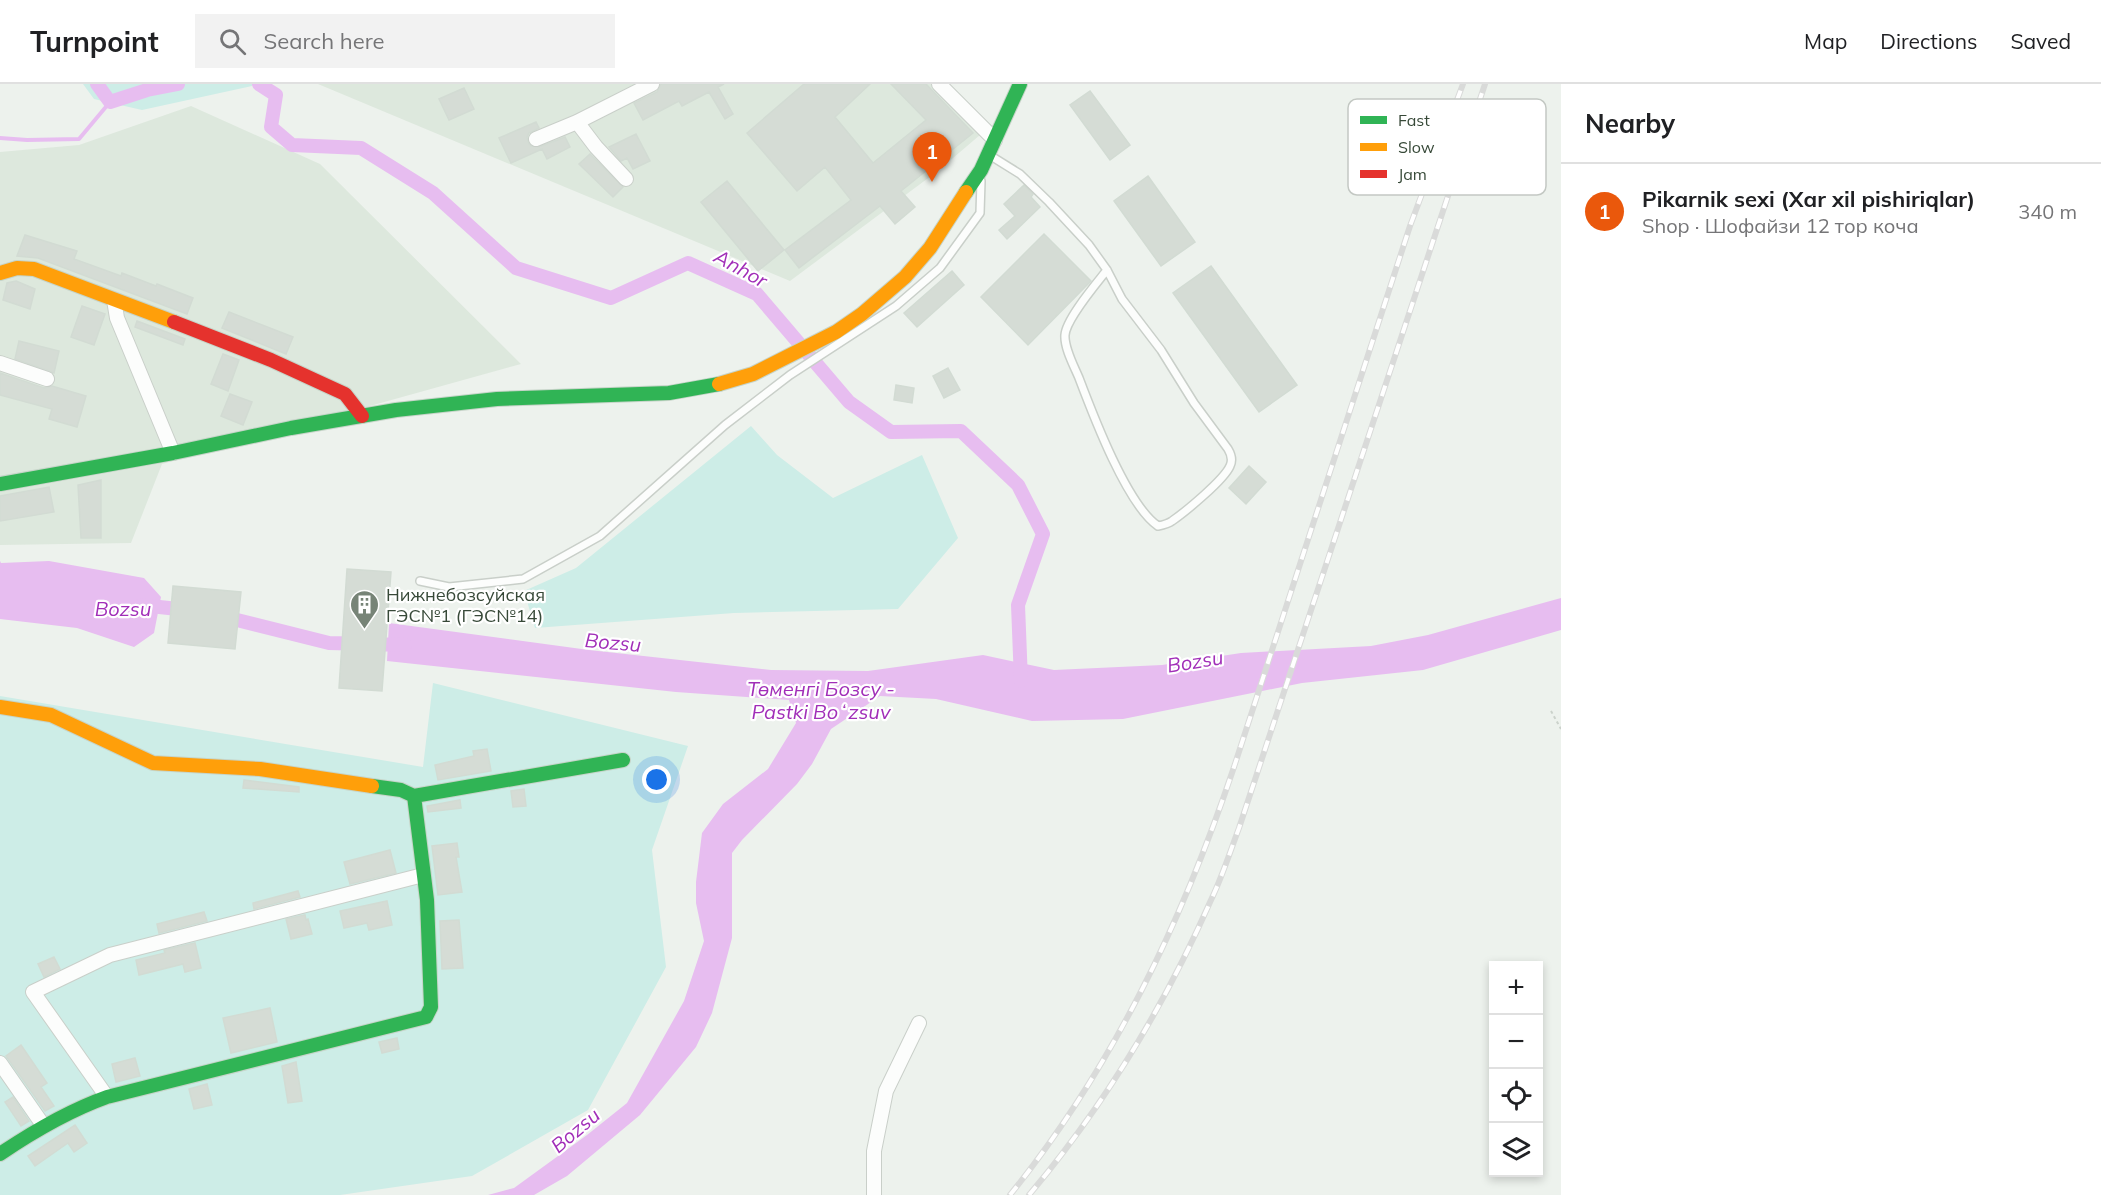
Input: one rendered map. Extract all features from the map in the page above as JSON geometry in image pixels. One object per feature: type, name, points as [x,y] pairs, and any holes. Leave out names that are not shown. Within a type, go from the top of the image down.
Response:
[{"type":"street","points":[[536,139],[577,122],[651,84]]},
{"type":"street","points":[[939,84],[995,140]]},
{"type":"street","points":[[0,484],[173,453],[291,428],[429,405],[497,399],[669,393],[695,390],[733,381],[840,336],[905,277],[930,248],[981,170],[1020,84]]},
{"type":"street","points":[[577,122],[596,147],[626,178]]},
{"type":"street","points":[[0,273],[15,268],[34,269],[232,344],[345,394],[362,416]]},
{"type":"street","points":[[114,300],[117,318],[173,453]]},
{"type":"street","points":[[0,363],[47,379]]},
{"type":"street","points":[[0,707],[51,715],[153,764],[260,769],[401,790],[414,796],[622,760]]},
{"type":"street","points":[[0,1154],[43,1125],[84,1104],[426,1017],[431,1006],[428,900],[414,796]]},
{"type":"street","points":[[106,1097],[33,992],[110,955],[423,875]]},
{"type":"street","points":[[874,1195],[874,1151],[886,1091],[919,1023]]},
{"type":"street","points":[[0,1063],[43,1125]]},
{"type":"lane","points":[[988,155],[1020,174],[1089,245],[1107,270],[1122,299],[1161,350],[1194,403],[1228,448],[1232,465],[1225,474],[1184,512],[1169,523],[1158,526],[1149,519],[1118,469],[1090,406],[1065,336],[1070,320],[1107,270]]},
{"type":"lane","points":[[420,581],[449,587],[523,579],[600,536],[725,425],[840,336],[896,306],[940,268],[980,213],[981,170]]},
{"type":"path","points":[[1551,711],[1561,729]]},
{"type":"shaded area","points":[[83,84],[252,84],[252,86],[142,110],[94,99]]},
{"type":"shaded area","points":[[318,84],[945,84],[987,129],[939,170],[790,281]]},
{"type":"shaded area","points":[[191,106],[320,164],[521,364],[162,464],[131,543],[0,545],[0,152],[79,145]]},
{"type":"shaded area","points":[[751,426],[777,455],[833,498],[922,455],[958,538],[898,609],[734,613],[535,628],[524,591],[576,568]]},
{"type":"shaded area","points":[[433,683],[688,746],[652,850],[666,967],[588,1110],[472,1176],[340,1195],[0,1195],[0,696],[423,767]]},
{"type":"water","name":"Bozsu","points":[[0,561],[1,563],[49,561],[144,578],[161,597],[154,633],[134,647],[77,628],[0,619]]},
{"type":"water","name":"Төменгі Бозсу - Pastki Boʻzsuv","points":[[1561,598],[1561,630],[1423,670],[1302,683],[1123,719],[1032,721],[936,699],[880,696],[831,729],[812,764],[797,784],[732,853],[732,938],[712,1013],[696,1047],[640,1115],[567,1176],[534,1195],[488,1195],[514,1188],[627,1103],[684,1001],[704,941],[696,903],[702,833],[723,804],[768,769],[796,723],[789,700],[676,692],[387,661],[389,623],[589,650],[771,670],[868,671],[983,655],[1054,670],[1162,665],[1241,653],[1371,646],[1428,635]]},
{"type":"building","points":[[661,84],[724,84],[718,87],[733,114],[725,119],[709,92],[682,106],[679,101],[643,120],[634,103],[657,92]]},
{"type":"building","points":[[804,84],[870,84],[835,117],[873,163],[926,120],[891,84],[926,84],[973,133],[901,191],[915,207],[895,224],[880,206],[799,268],[785,250],[851,200],[825,167],[797,191],[747,133]]},
{"type":"building","points":[[464,88],[474,109],[449,120],[439,99]]},
{"type":"building","points":[[1090,91],[1130,145],[1110,160],[1070,105]]},
{"type":"building","points":[[536,122],[539,128],[529,133],[527,137],[531,146],[539,147],[565,137],[570,147],[547,159],[542,149],[511,163],[499,138]]},
{"type":"building","points":[[636,134],[650,161],[633,169],[627,158],[621,161],[609,147]]},
{"type":"building","points":[[590,154],[623,187],[613,197],[579,164]]},
{"type":"building","points":[[1148,176],[1195,242],[1161,266],[1114,201]]},
{"type":"building","points":[[727,181],[784,250],[758,271],[701,202]]},
{"type":"building","points":[[1024,185],[1033,194],[1031,197],[1040,207],[1007,239],[999,230],[1015,216],[1004,204]]},
{"type":"building","points":[[1044,234],[1091,281],[1028,345],[981,297]]},
{"type":"building","points":[[25,235],[77,251],[74,259],[121,276],[122,273],[156,286],[157,284],[193,298],[187,314],[38,258],[17,256]]},
{"type":"building","points":[[1211,266],[1297,385],[1259,412],[1173,293]]},
{"type":"building","points":[[952,271],[964,285],[917,327],[904,313]]},
{"type":"building","points":[[16,281],[35,289],[30,309],[3,300],[7,283]]},
{"type":"building","points":[[82,306],[105,314],[94,345],[71,337]]},
{"type":"building","points":[[229,312],[293,337],[286,354],[222,328]]},
{"type":"building","points":[[137,321],[185,339],[183,345],[135,327]]},
{"type":"building","points":[[19,341],[59,351],[54,373],[15,359]]},
{"type":"building","points":[[223,354],[239,360],[228,391],[211,384]]},
{"type":"building","points":[[948,368],[960,390],[944,398],[933,376]]},
{"type":"building","points":[[0,373],[44,388],[52,386],[86,396],[77,427],[49,419],[52,409],[0,395]]},
{"type":"building","points":[[896,385],[914,388],[912,403],[894,400]]},
{"type":"building","points":[[230,394],[252,402],[243,425],[221,416]]},
{"type":"building","points":[[1249,466],[1266,482],[1246,504],[1229,488]]},
{"type":"building","points":[[101,480],[101,538],[81,538],[78,485]]},
{"type":"building","points":[[49,487],[54,512],[0,521],[0,496]]},
{"type":"building","name":"Нижнебозсуйская ГЭС№1 (ГЭС№14)","points":[[347,569],[391,572],[382,691],[339,688]]},
{"type":"building","points":[[173,586],[241,592],[235,649],[168,643]]},
{"type":"building","points":[[487,749],[491,771],[438,780],[435,765],[474,756],[473,751]]},
{"type":"building","points":[[244,780],[299,787],[299,792],[243,788]]},
{"type":"building","points":[[524,789],[526,806],[513,807],[511,791]]},
{"type":"building","points":[[460,800],[461,808],[428,812],[427,806]]},
{"type":"building","points":[[457,843],[459,857],[456,857],[462,892],[438,895],[432,846]]},
{"type":"building","points":[[390,850],[396,873],[350,884],[344,862]]},
{"type":"building","points":[[298,891],[300,897],[254,909],[253,903]]},
{"type":"building","points":[[387,901],[392,925],[369,930],[367,923],[344,928],[340,911]]},
{"type":"building","points":[[204,912],[207,921],[159,933],[157,924]]},
{"type":"building","points":[[305,915],[312,934],[291,939],[286,919]]},
{"type":"building","points":[[459,920],[463,968],[442,969],[440,921]]},
{"type":"building","points":[[195,943],[201,968],[185,972],[183,964],[139,975],[136,960],[165,953],[164,950]]},
{"type":"building","points":[[54,957],[60,969],[44,977],[38,964]]},
{"type":"building","points":[[270,1008],[277,1042],[231,1053],[223,1018]]},
{"type":"building","points":[[397,1038],[399,1049],[382,1053],[379,1042]]},
{"type":"building","points":[[21,1045],[47,1083],[41,1087],[54,1106],[45,1111],[6,1056]]},
{"type":"building","points":[[135,1058],[140,1076],[116,1082],[112,1064]]},
{"type":"building","points":[[296,1062],[302,1101],[288,1103],[282,1066]]},
{"type":"building","points":[[207,1084],[212,1105],[194,1109],[189,1089]]},
{"type":"building","points":[[13,1097],[29,1121],[21,1126],[5,1102]]},
{"type":"building","points":[[75,1125],[87,1143],[74,1152],[68,1143],[35,1166],[28,1156]]},
{"type":"waterway","name":"Anhor","points":[[97,84],[110,102],[147,90],[178,84]]},
{"type":"waterway","name":"Anhor","points":[[259,84],[276,95],[271,127],[292,145],[361,148],[433,193],[516,268],[611,298],[688,263],[757,294],[849,402],[891,432],[961,431],[1018,485],[1043,534],[1018,605],[1021,681]]},
{"type":"waterway","points":[[0,138],[79,139],[110,102]]},
{"type":"waterway","name":"Bozsu","points":[[141,605],[187,610]]},
{"type":"waterway","name":"Bozsu","points":[[221,616],[329,643],[405,645]]},
{"type":"railway","points":[[1457,99],[1463,84]]},
{"type":"railway","points":[[1480,99],[1485,84]]},
{"type":"railway","points":[[1010,1195],[1081,1096],[1112,1044],[1141,991],[1192,881],[1234,767],[1422,195]]},
{"type":"railway","points":[[1029,1195],[1107,1091],[1153,1017],[1193,940],[1219,882],[1239,828],[1448,195]]},
{"type":"traffic: fast","points":[[966,192],[981,170],[1020,84]]},
{"type":"traffic: fast","points":[[0,484],[396,410],[497,399],[669,393],[719,384]]},
{"type":"traffic: fast","points":[[372,786],[401,790],[414,796],[623,760]]},
{"type":"traffic: fast","points":[[0,1154],[52,1122],[107,1097],[426,1017],[431,1007],[427,900],[414,796]]},
{"type":"traffic: slow","points":[[719,384],[753,374],[836,332],[862,314],[905,277],[930,248],[966,192]]},
{"type":"traffic: slow","points":[[0,273],[17,268],[34,269],[174,322]]},
{"type":"traffic: slow","points":[[0,707],[51,715],[153,763],[260,769],[372,786]]},
{"type":"traffic: jam","points":[[174,322],[271,360],[345,394],[362,416]]},
{"type":"place","name":"Pikarnik sexi (Xar xil pishiriqlar)","points":[[932,182]]},
{"type":"place","name":"Нижнебозсуйская ГЭС№1 (ГЭС№14)","points":[[365,630]]}]
